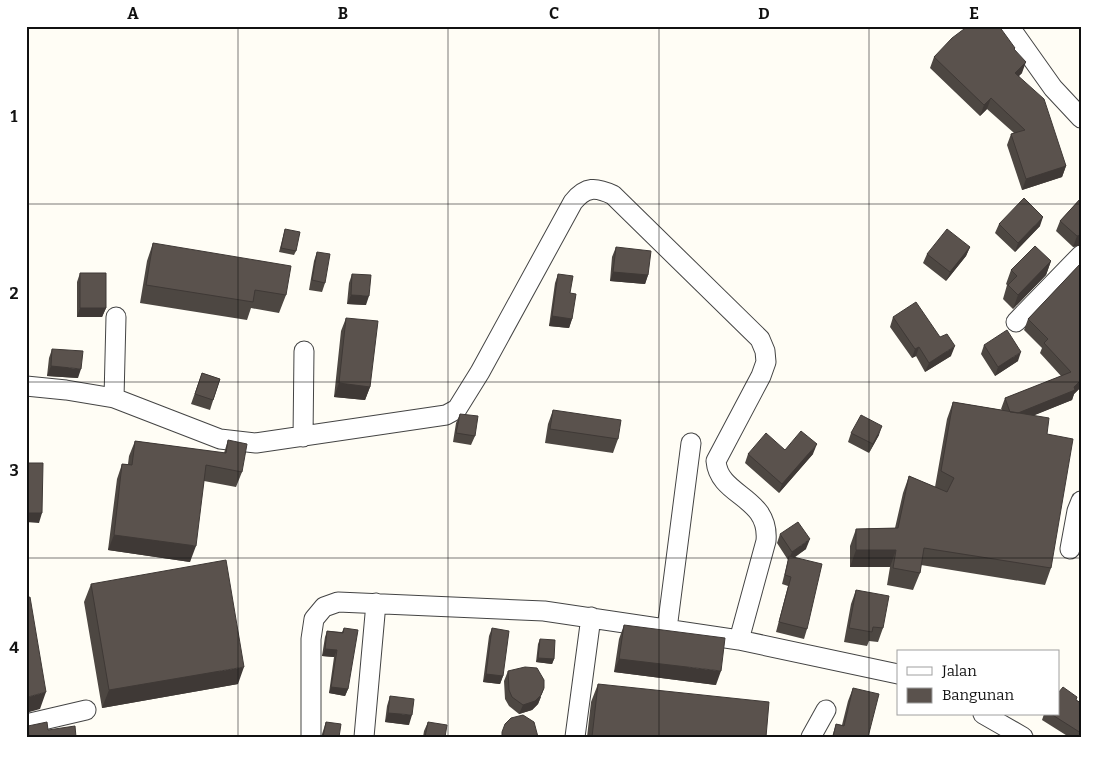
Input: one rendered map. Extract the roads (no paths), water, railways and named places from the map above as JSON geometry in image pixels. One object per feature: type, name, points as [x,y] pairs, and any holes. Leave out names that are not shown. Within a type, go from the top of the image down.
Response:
[{"type":"street","points":[[1009,26],[1053,88],[1081,118]]},
{"type":"street","points":[[26,386],[114,398],[220,440],[256,443],[446,415],[457,409],[480,372],[573,202],[580,193],[589,188],[599,189],[613,195],[736,314],[760,339],[765,351],[766,362],[761,376],[716,461],[717,469],[723,478],[753,505],[764,518],[767,529],[766,541],[739,640]]},
{"type":"street","points":[[1016,322],[1081,255]]},
{"type":"street","points":[[114,398],[116,317]]},
{"type":"street","points":[[303,437],[304,352]]},
{"type":"street","points":[[667,629],[691,443]]},
{"type":"street","points":[[1070,549],[1076,511],[1081,501]]},
{"type":"street","points":[[311,737],[311,639],[314,619],[324,607],[338,602],[544,611],[591,617],[739,640],[897,674]]},
{"type":"street","points":[[364,737],[376,603]]},
{"type":"street","points":[[575,737],[591,617]]},
{"type":"street","points":[[26,724],[86,710]]},
{"type":"street","points":[[811,737],[826,710]]},
{"type":"street","points":[[986,716],[1023,737]]}]
